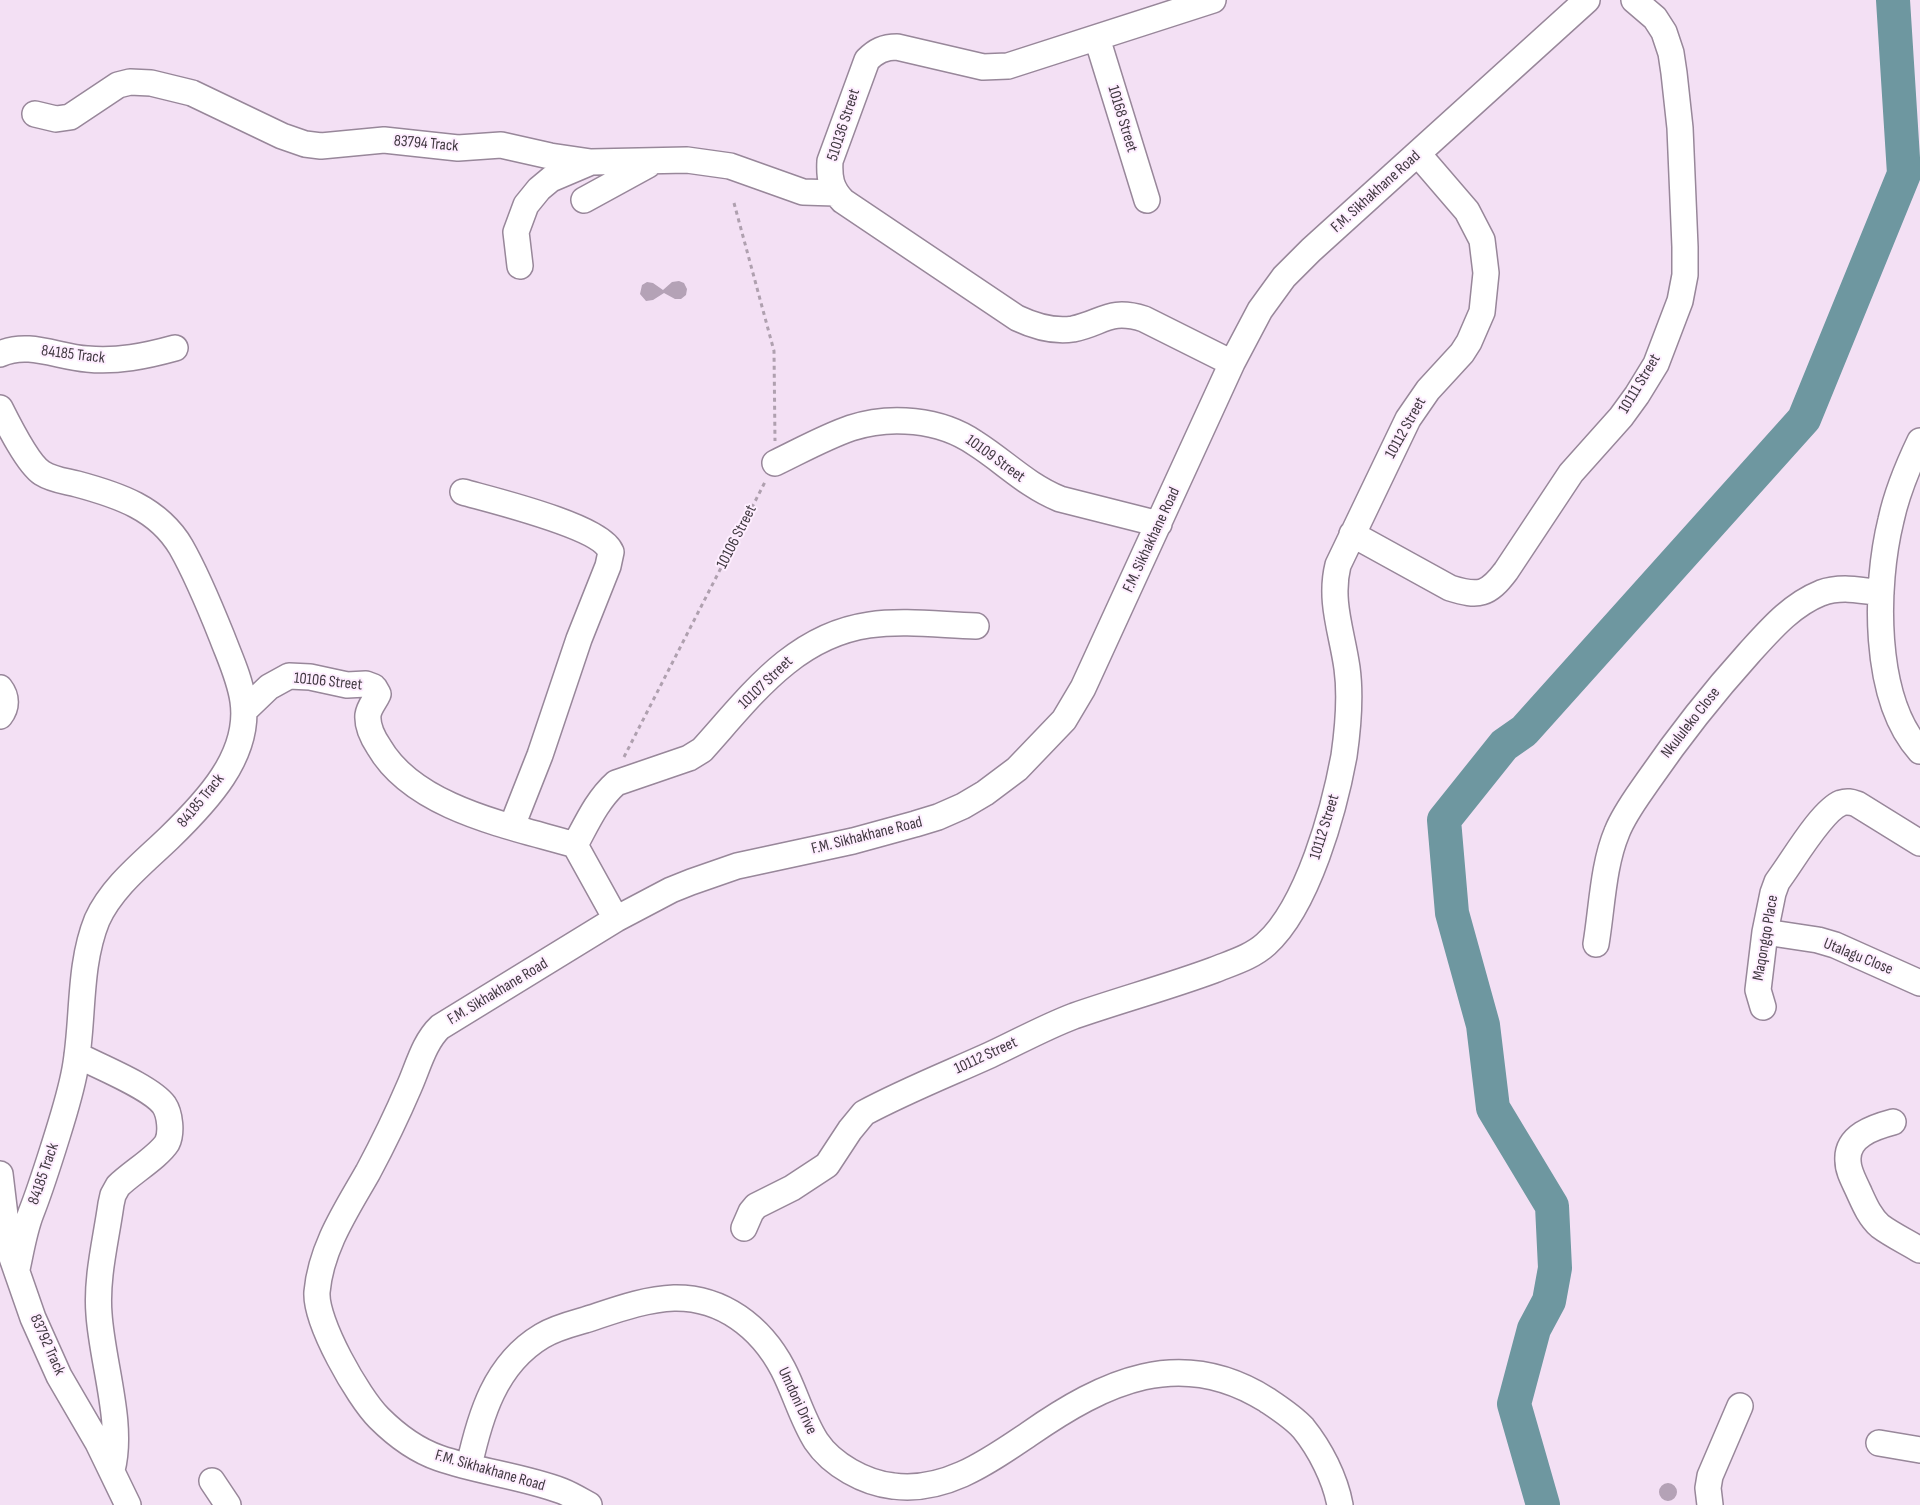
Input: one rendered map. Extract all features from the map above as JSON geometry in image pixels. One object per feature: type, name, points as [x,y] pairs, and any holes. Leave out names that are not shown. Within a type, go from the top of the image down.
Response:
[{"type":"street","name":"510136 Street","points":[[835,193],[829,174],[830,161],[860,76],[867,60],[875,52],[886,47],[897,47],[969,65],[1008,66],[1212,0]]},
{"type":"street","name":"F.M. Sikhakhane Road","points":[[589,1505],[564,1492],[438,1458],[416,1448],[379,1418],[362,1397],[326,1332],[322,1321],[317,1293],[325,1256],[335,1229],[371,1166],[396,1116],[425,1048],[434,1033],[440,1027],[616,919],[671,890],[737,866],[853,841],[938,817],[963,806],[1017,769],[1064,720],[1084,688],[1232,363],[1260,310],[1284,277],[1587,0]]},
{"type":"street","name":"10111 Street","points":[[1352,534],[1450,588],[1467,593],[1487,591],[1495,585],[1506,570],[1571,473],[1621,417],[1656,364],[1680,301],[1685,275],[1680,128],[1671,53],[1664,32],[1655,18],[1634,0]]},
{"type":"street","name":"10168 Street","points":[[1096,38],[1146,200]]},
{"type":"street","name":"83794 Track","points":[[35,114],[56,119],[70,117],[118,85],[130,82],[151,82],[192,92],[282,136],[305,144],[321,146],[384,140],[458,148],[501,145],[550,156],[591,162],[687,160],[730,166],[803,192],[835,193]]},
{"type":"street","name":"10112 Street","points":[[744,1228],[751,1212],[756,1206],[792,1188],[827,1165],[850,1130],[864,1113],[1042,1029],[1193,978],[1237,961],[1266,944],[1292,910],[1319,851],[1344,757],[1349,693],[1347,669],[1334,596],[1334,580],[1338,565],[1416,405],[1462,354],[1470,342],[1482,312],[1486,273],[1482,240],[1467,211],[1418,154]]},
{"type":"street","points":[[584,200],[654,161]]},
{"type":"street","points":[[520,266],[516,232],[526,205],[539,189],[551,179],[591,162]]},
{"type":"street","points":[[835,193],[843,201],[1000,307],[1032,326],[1060,330],[1072,329],[1112,316],[1134,316],[1144,319],[1232,363]]},
{"type":"street","name":"84185 Track","points":[[0,354],[16,348],[27,348],[87,360],[121,360],[175,348]]},
{"type":"street","name":"84185 Track","points":[[0,408],[32,464],[40,472],[52,478],[123,498],[154,516],[167,528],[180,546],[193,571],[217,626],[239,681],[244,711],[242,737],[234,758],[223,776],[182,825],[116,889],[105,904],[89,942],[77,1055],[69,1098],[30,1215],[17,1269]]},
{"type":"street","name":"10109 Street","points":[[775,463],[851,428],[885,422],[923,423],[944,428],[975,442],[1031,486],[1048,494],[1067,501],[1159,524]]},
{"type":"street","points":[[1920,441],[1900,488],[1891,519],[1884,551],[1881,593],[1883,644],[1890,696],[1912,742],[1920,751]]},
{"type":"street","points":[[462,492],[573,525],[604,542],[610,552],[608,566],[579,639],[540,755],[512,826]]},
{"type":"street","name":"Nkululeko Close","points":[[1596,944],[1610,852],[1617,832],[1625,816],[1664,758],[1702,706],[1771,629],[1787,613],[1805,601],[1822,593],[1844,589],[1881,593]]},
{"type":"street","name":"10107 Street","points":[[607,791],[616,783],[689,758],[702,750],[781,665],[813,643],[831,634],[847,629],[891,623],[976,626]]},
{"type":"street","name":"10106 Street","points":[[244,711],[269,687],[289,676],[310,677],[347,685],[366,684],[374,687],[378,694],[368,715],[371,730],[383,754],[393,768],[409,781],[438,799],[458,808],[576,845]]},
{"type":"street","points":[[0,688],[6,702],[0,716]]},
{"type":"street","points":[[607,791],[576,845],[616,919]]},
{"type":"street","name":"Maqongqo Place","points":[[1762,1007],[1758,990],[1765,932],[1777,882],[1828,812],[1836,806],[1848,802],[1857,804],[1908,838],[1920,843]]},
{"type":"street","name":"Utalagu Close","points":[[1765,932],[1835,944],[1920,983]]},
{"type":"street","points":[[77,1055],[138,1086],[164,1105],[169,1130],[166,1144],[118,1186],[113,1195],[98,1298],[100,1329],[113,1414],[115,1446],[112,1470]]},
{"type":"street","points":[[1893,1122],[1871,1128],[1853,1142],[1849,1150],[1850,1170],[1868,1212],[1875,1221],[1920,1250]]},
{"type":"street","name":"83792 Track","points":[[0,1174],[9,1249],[33,1318],[60,1376],[112,1470],[128,1505]]},
{"type":"street","name":"Umdoni Drive","points":[[469,1466],[483,1410],[494,1387],[507,1367],[526,1347],[562,1327],[616,1310],[672,1298],[695,1299],[717,1304],[733,1313],[752,1329],[768,1346],[782,1367],[807,1425],[818,1444],[832,1459],[856,1474],[878,1484],[897,1487],[940,1483],[964,1474],[990,1460],[1082,1400],[1108,1388],[1138,1377],[1203,1374],[1257,1394],[1283,1411],[1302,1427],[1316,1447],[1330,1473],[1340,1505]]},
{"type":"street","points":[[1710,1505],[1708,1488],[1710,1476],[1740,1406]]},
{"type":"street","points":[[1879,1443],[1920,1450]]},
{"type":"street","points":[[212,1482],[228,1505]]},
{"type":"path","name":"10106 Street","points":[[607,791],[775,463],[774,350],[734,204]]},
{"type":"building","points":[[679,281],[684,283],[687,289],[686,295],[681,299],[675,299],[664,293],[653,300],[646,301],[640,294],[642,285],[647,282],[653,283],[663,290],[672,282]]},
{"type":"building","points":[[1664,1483],[1672,1483],[1677,1488],[1675,1499],[1664,1501],[1659,1496],[1659,1488]]},
{"type":"waterway","points":[[1543,1505],[1514,1404],[1534,1329],[1549,1301],[1555,1268],[1552,1206],[1493,1108],[1483,1025],[1452,913],[1444,820],[1504,745],[1524,731],[1804,419],[1904,174],[1893,0]]}]
